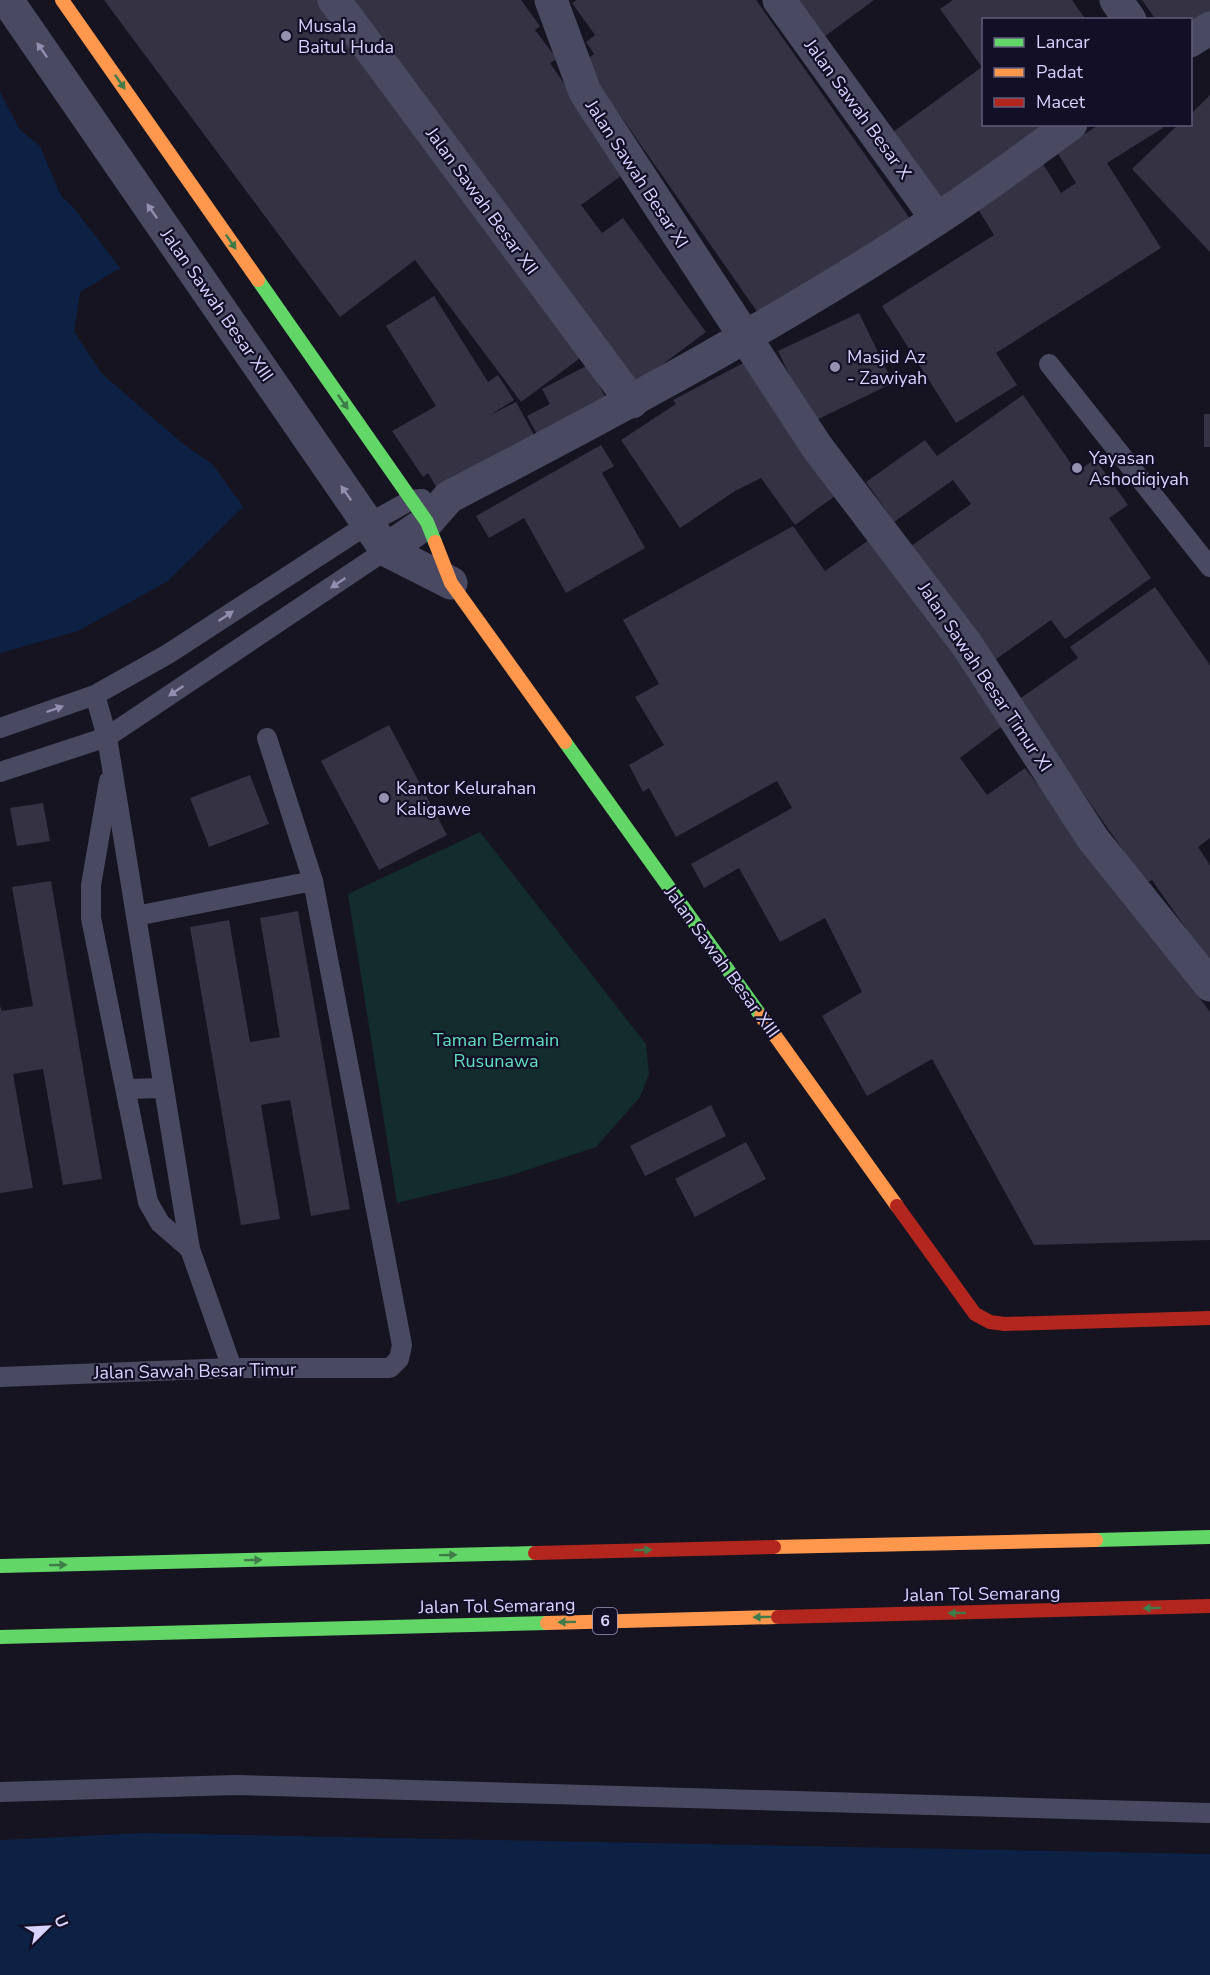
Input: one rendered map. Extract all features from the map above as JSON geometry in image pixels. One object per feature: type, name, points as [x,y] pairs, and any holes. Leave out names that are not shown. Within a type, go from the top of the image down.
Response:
[{"type":"main road","name":"Jalan Sawah Besar XIII","points":[[62,0],[419,511],[451,583],[975,1314],[990,1322],[1005,1324],[1210,1318]]},
{"type":"main road","points":[[0,1566],[1210,1536]]},
{"type":"main road","name":"Jalan Tol Semarang","points":[[0,1637],[1210,1606]]},
{"type":"street","name":"Jalan Sawah Besar XIII","points":[[8,0],[386,550],[451,583]]},
{"type":"street","name":"Jalan Sawah Besar XII","points":[[334,0],[632,402]]},
{"type":"street","name":"Jalan Sawah Besar XI","points":[[551,0],[585,92],[745,336]]},
{"type":"street","name":"Jalan Sawah Besar X","points":[[779,0],[937,219]]},
{"type":"street","points":[[1116,0],[1129,18]]},
{"type":"street","points":[[1192,40],[1210,28]]},
{"type":"street","points":[[386,550],[419,511],[632,402],[745,336],[937,219],[1068,126]]},
{"type":"street","name":"Jalan Sawah Besar Timur XI","points":[[745,336],[816,447],[967,645],[1093,839],[1210,985]]},
{"type":"lane","points":[[1049,364],[1210,567]]},
{"type":"lane","points":[[0,728],[95,695],[168,654],[368,524],[419,511]]},
{"type":"lane","points":[[0,772],[107,736],[386,550]]},
{"type":"lane","points":[[95,695],[107,736],[190,1249],[232,1368]]},
{"type":"lane","points":[[136,916],[314,881],[267,738]]},
{"type":"lane","points":[[112,766],[91,885],[91,918],[148,1202],[160,1223],[190,1249]]},
{"type":"lane","name":"Jalan Sawah Besar Timur","points":[[0,1377],[232,1368],[390,1368],[399,1359],[402,1345],[314,881]]},
{"type":"lane","points":[[127,1089],[164,1088]]},
{"type":"lane","points":[[0,1792],[236,1785],[1210,1813]]},
{"type":"green space","name":"Taman Bermain Rusunawa","points":[[480,832],[646,1044],[649,1074],[640,1097],[596,1147],[512,1175],[397,1203],[348,894]]},
{"type":"water","points":[[0,92],[20,130],[40,146],[61,196],[73,207],[120,268],[80,292],[74,332],[102,374],[182,443],[213,465],[243,507],[168,581],[78,631],[0,653]]},
{"type":"water","points":[[144,1833],[1210,1854],[1210,1975],[0,1975],[0,1840]]},
{"type":"building","points":[[104,0],[318,0],[583,356],[521,402],[415,260],[340,317]]},
{"type":"building","points":[[352,0],[521,0],[540,26],[535,30],[557,59],[550,63],[625,173],[581,205],[602,233],[623,218],[706,332],[632,387]]},
{"type":"building","points":[[577,0],[756,0],[911,220],[765,323],[583,62],[594,54],[586,42],[595,35],[572,3]]},
{"type":"building","points":[[797,0],[874,0],[824,37]]},
{"type":"building","points":[[953,0],[1072,0],[1085,18],[982,18],[982,67],[940,9]]},
{"type":"building","points":[[1142,0],[1210,0],[1210,12],[1192,24],[1192,18],[1155,18]]},
{"type":"building","points":[[982,67],[982,126],[1043,126],[942,200],[893,132]]},
{"type":"building","points":[[1210,95],[1210,252],[1132,169],[1177,126],[1192,126],[1192,113]]},
{"type":"building","points":[[1097,126],[1162,126],[1163,128],[1107,163],[1161,248],[996,353],[1017,385],[956,423],[882,306],[994,235],[976,206],[1043,164],[1061,193],[1076,183],[1057,152]]},
{"type":"building","points":[[434,296],[488,382],[498,375],[514,400],[490,415],[516,402],[539,444],[442,497],[428,473],[423,477],[392,431],[436,406],[386,326]]},
{"type":"building","name":"Masjid Az - Zawiyah","points":[[859,313],[893,383],[812,422],[778,351]]},
{"type":"building","points":[[747,361],[835,496],[795,525],[761,478],[735,491],[680,528],[621,440],[676,404],[673,400]]},
{"type":"building","points":[[588,365],[608,402],[539,438],[527,416],[550,404],[542,389]]},
{"type":"building","points":[[1023,395],[1077,472],[1095,459],[1128,505],[1109,518],[1151,578],[1065,639],[1051,620],[992,662],[911,546],[971,504],[953,480],[894,522],[866,482],[925,440],[937,456]]},
{"type":"building","points":[[1204,414],[1210,414],[1210,447],[1204,447]]},
{"type":"building","points":[[601,445],[614,466],[602,473],[645,548],[566,593],[524,518],[489,538],[476,516]]},
{"type":"building","points":[[793,526],[825,571],[873,537],[1005,724],[960,758],[987,795],[1025,768],[1210,1012],[1210,1240],[1034,1245],[932,1059],[867,1096],[822,1016],[862,992],[825,918],[780,942],[739,868],[704,888],[691,864],[792,808],[777,781],[676,837],[649,788],[643,792],[629,765],[664,745],[635,697],[659,684],[623,620]]},
{"type":"building","points":[[1155,587],[1210,665],[1210,838],[1198,847],[1210,865],[1210,963],[1152,880],[1146,883],[1018,700],[1078,658],[1070,647]]},
{"type":"building","name":"Kantor Kelurahan Kaligawe","points":[[389,725],[447,835],[379,870],[321,761]]},
{"type":"building","points":[[250,775],[269,824],[209,847],[190,798]]},
{"type":"building","points":[[43,803],[50,841],[17,846],[10,808]]},
{"type":"building","points":[[51,881],[102,1179],[63,1185],[43,1069],[13,1074],[33,1188],[0,1193],[0,1006],[2,1011],[33,1006],[12,887]]},
{"type":"building","points":[[298,911],[350,1209],[311,1216],[290,1100],[261,1105],[280,1219],[241,1225],[190,927],[229,920],[250,1042],[280,1037],[260,918]]},
{"type":"building","points":[[711,1105],[726,1136],[645,1176],[630,1146]]},
{"type":"building","points":[[746,1142],[766,1179],[695,1217],[675,1179]]},
{"type":"traffic: fast","points":[[258,280],[427,522],[435,542]]},
{"type":"traffic: fast","points":[[565,742],[761,1016]]},
{"type":"traffic: fast","points":[[1096,1540],[1210,1537]]},
{"type":"traffic: fast","points":[[0,1566],[535,1553]]},
{"type":"traffic: fast","points":[[0,1637],[547,1623]]},
{"type":"traffic: slow","points":[[62,0],[258,280]]},
{"type":"traffic: slow","points":[[435,542],[451,583],[565,742]]},
{"type":"traffic: slow","points":[[761,1016],[897,1206]]},
{"type":"traffic: slow","points":[[774,1547],[1096,1540]]},
{"type":"traffic: slow","points":[[547,1623],[778,1617]]},
{"type":"traffic: jam","points":[[897,1206],[975,1314],[990,1322],[1005,1324],[1210,1318]]},
{"type":"traffic: jam","points":[[535,1553],[774,1547]]},
{"type":"traffic: jam","points":[[778,1617],[1210,1606]]},
{"type":"place","name":"Musala Baitul Huda","points":[[286,36]]},
{"type":"place","name":"Masjid Az - Zawiyah","points":[[835,367]]},
{"type":"place","name":"Yayasan Ashodiqiyah","points":[[1077,468]]},
{"type":"place","name":"Kantor Kelurahan Kaligawe","points":[[384,798]]}]
